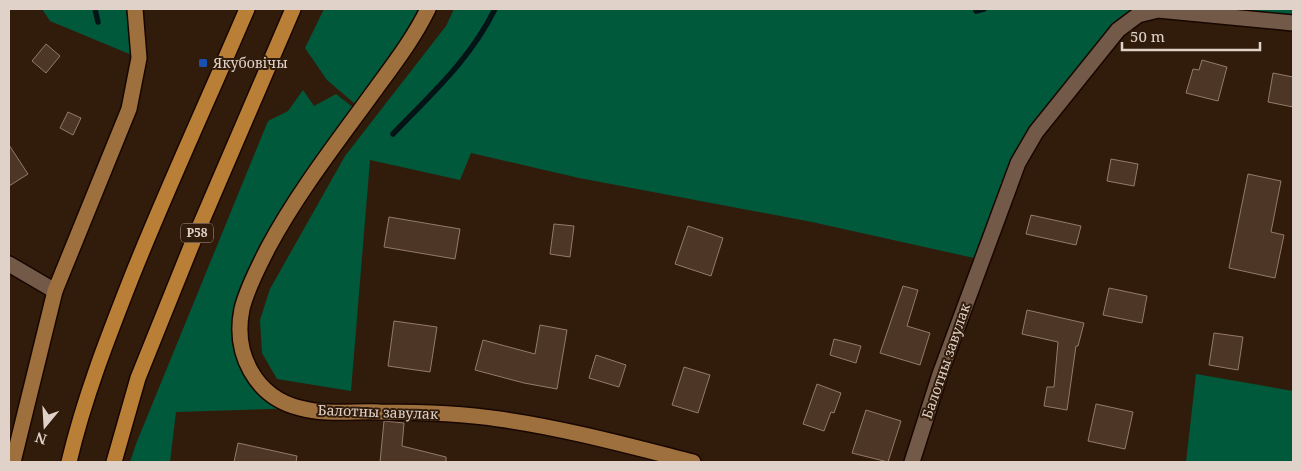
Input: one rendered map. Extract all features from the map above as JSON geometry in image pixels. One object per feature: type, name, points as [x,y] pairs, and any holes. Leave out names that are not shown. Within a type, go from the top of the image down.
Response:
[{"type":"highway","points":[[69,462],[91,383],[116,316],[154,223],[247,9]]},
{"type":"highway","name":"Р58","points":[[114,462],[142,369],[192,244],[293,9]]},
{"type":"main road","points":[[13,462],[55,291],[128,109],[139,58],[134,9]]},
{"type":"main road","name":"Балотны завулак","points":[[428,9],[407,45],[309,183],[268,249],[242,308],[240,332],[243,352],[249,371],[260,386],[276,398],[299,408],[325,412],[454,414],[500,419],[693,462]]},
{"type":"street","name":"Балотны завулак","points":[[912,462],[940,374],[1018,163],[1036,132],[1118,30],[1138,15],[1158,10],[1293,23]]},
{"type":"street","points":[[9,264],[55,291]]},
{"type":"green space","points":[[42,9],[135,9],[139,58],[50,21]]},
{"type":"green space","points":[[324,9],[419,9],[418,15],[355,104],[327,80],[305,48]]},
{"type":"green space","points":[[454,9],[1293,9],[1293,23],[1138,15],[1036,132],[983,260],[812,222],[579,178],[471,153],[460,180],[370,160],[351,391],[277,379],[262,353],[260,320],[270,289],[345,156],[446,26]]},
{"type":"green space","points":[[303,90],[314,106],[336,94],[359,112],[268,249],[242,308],[249,371],[299,408],[176,412],[170,462],[130,462],[268,121],[288,111]]},
{"type":"green space","points":[[1196,374],[1293,391],[1293,462],[1186,462]]},
{"type":"building","points":[[46,44],[60,56],[46,73],[32,61]]},
{"type":"building","points":[[1202,60],[1227,67],[1218,101],[1186,93],[1193,69],[1199,70]]},
{"type":"building","points":[[1273,73],[1293,77],[1293,107],[1268,102]]},
{"type":"building","points":[[68,112],[81,118],[73,135],[60,128]]},
{"type":"building","points":[[9,145],[28,174],[9,186]]},
{"type":"building","points":[[1111,159],[1138,164],[1134,186],[1107,181]]},
{"type":"building","points":[[1248,174],[1281,181],[1271,232],[1284,235],[1275,278],[1229,268]]},
{"type":"building","points":[[1031,215],[1081,226],[1076,245],[1026,234]]},
{"type":"building","points":[[389,217],[460,229],[455,259],[384,247]]},
{"type":"building","points":[[554,224],[574,226],[570,257],[550,254]]},
{"type":"building","points":[[688,226],[723,238],[711,276],[675,264]]},
{"type":"building","points":[[903,286],[918,290],[907,326],[930,333],[920,365],[880,353]]},
{"type":"building","points":[[1109,288],[1147,296],[1142,323],[1103,315]]},
{"type":"building","points":[[1027,310],[1084,323],[1078,346],[1076,346],[1067,410],[1044,406],[1047,387],[1054,387],[1058,342],[1022,334]]},
{"type":"building","points":[[394,321],[437,327],[430,372],[388,366]]},
{"type":"building","points":[[540,325],[567,330],[557,389],[524,383],[475,370],[483,340],[535,354]]},
{"type":"building","points":[[1214,333],[1243,337],[1238,370],[1209,365]]},
{"type":"building","points":[[834,339],[861,346],[856,363],[830,355]]},
{"type":"building","points":[[596,355],[626,365],[619,387],[589,378]]},
{"type":"building","points":[[684,367],[710,375],[698,413],[672,405]]},
{"type":"building","points":[[817,384],[841,393],[834,413],[831,412],[824,431],[803,424]]},
{"type":"building","points":[[1096,404],[1133,412],[1125,449],[1088,441]]},
{"type":"building","points":[[866,410],[901,421],[888,462],[852,453]]},
{"type":"building","points":[[384,421],[404,423],[402,446],[446,457],[446,462],[380,462]]},
{"type":"building","points":[[238,443],[297,456],[296,462],[234,462]]},
{"type":"waterway","points":[[95,9],[98,22]]},
{"type":"waterway","points":[[393,134],[462,61],[485,28],[495,9]]},
{"type":"waterway","points":[[976,11],[984,9]]},
{"type":"place","name":"Якубовічы","points":[[203,63]]}]
